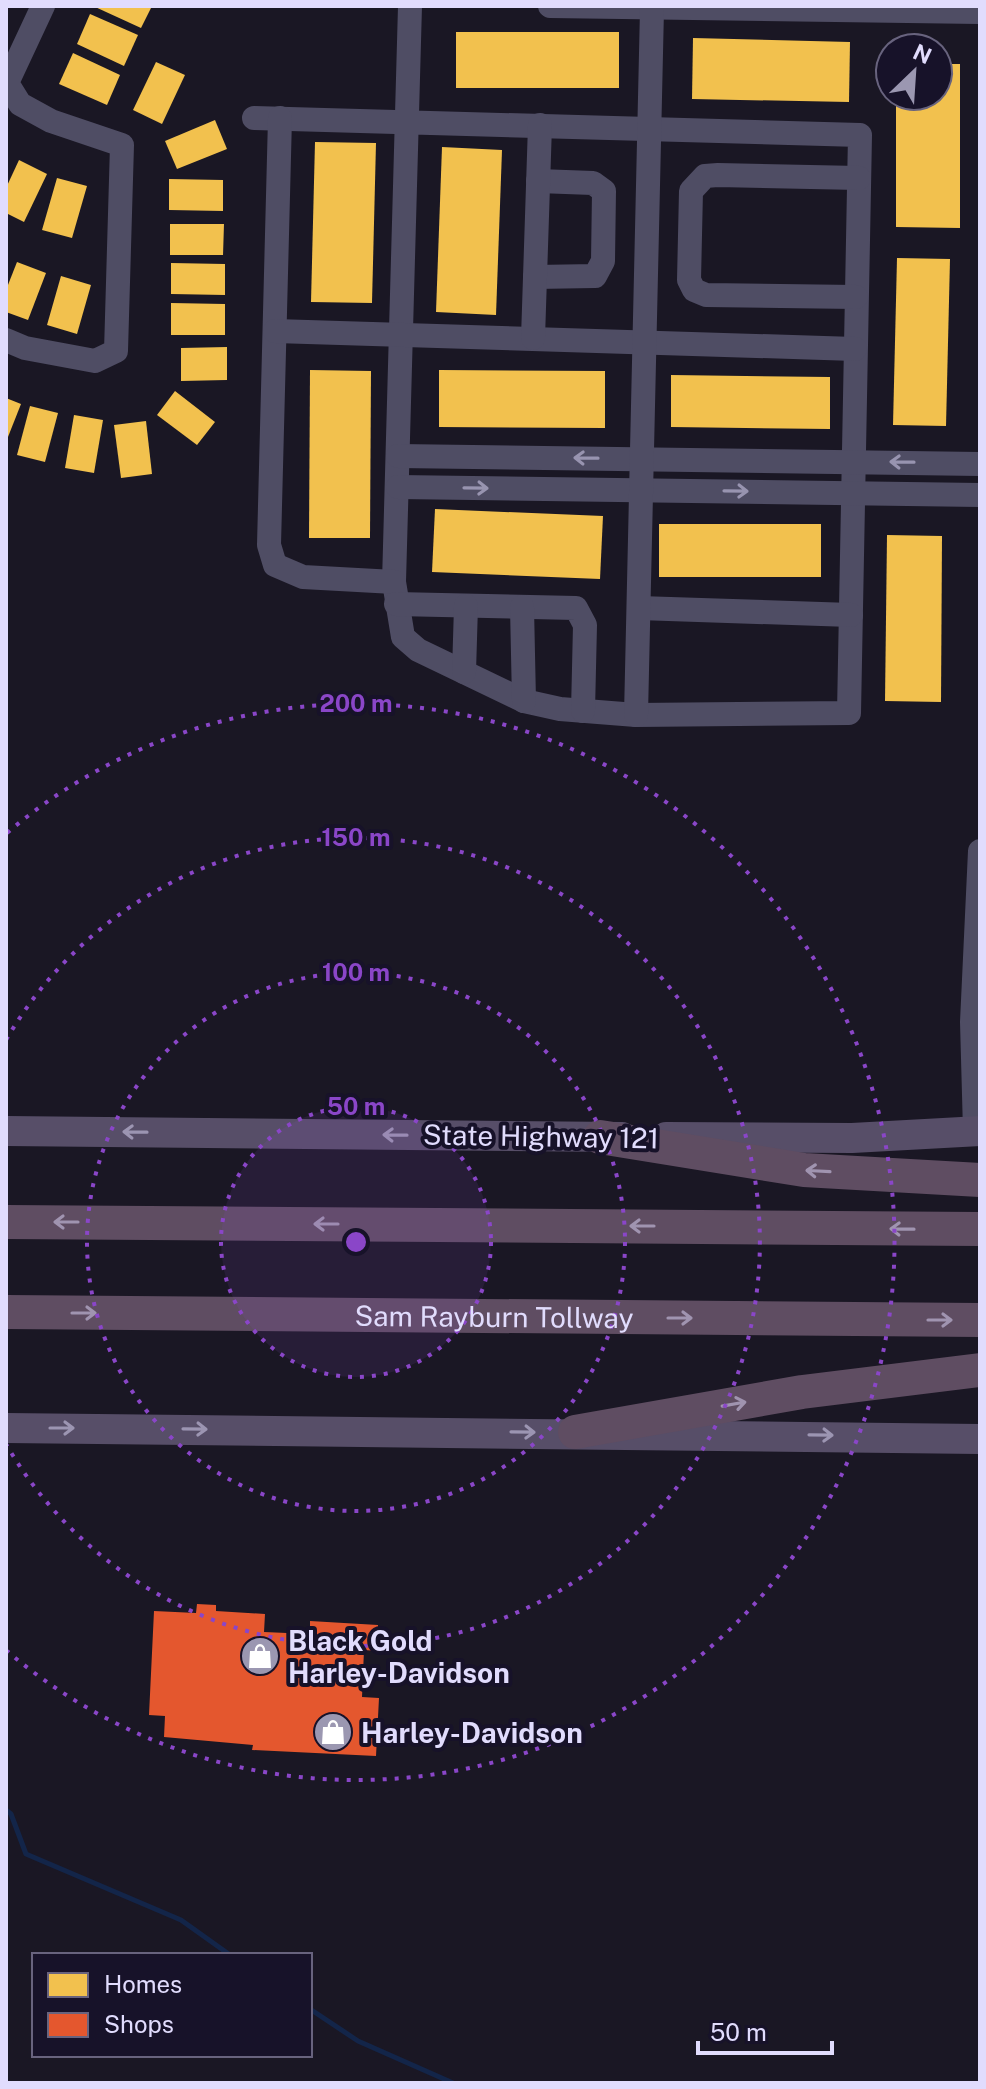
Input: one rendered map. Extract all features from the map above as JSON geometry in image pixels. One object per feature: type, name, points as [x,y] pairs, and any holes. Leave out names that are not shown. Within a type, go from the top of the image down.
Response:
[{"type":"highway","points":[[600,1137],[804,1170],[980,1180]]},
{"type":"highway","points":[[6,1222],[980,1229]]},
{"type":"highway","name":"Sam Rayburn Tollway","points":[[6,1312],[980,1320]]},
{"type":"highway","points":[[575,1432],[802,1392],[980,1370]]},
{"type":"main road","name":"State Highway 121","points":[[6,1131],[852,1138],[977,1131]]},
{"type":"main road","points":[[6,1428],[575,1432],[980,1439]]},
{"type":"street","points":[[6,340],[25,348],[95,361],[116,351],[122,145],[20,104],[7,83],[43,6]]},
{"type":"street","points":[[254,118],[407,121],[860,135],[849,713],[636,715],[583,711],[524,701],[418,650],[403,637],[395,593],[401,334],[407,121],[410,6]]},
{"type":"street","points":[[550,6],[980,12]]},
{"type":"street","points":[[636,715],[652,9]]},
{"type":"street","points":[[280,118],[269,545],[275,565],[303,577],[466,606],[576,608],[583,615],[583,711]]},
{"type":"street","points":[[533,338],[540,125]]},
{"type":"street","points":[[856,297],[706,295],[694,290],[689,280],[691,191],[705,176],[859,178]]},
{"type":"street","points":[[535,277],[595,276],[603,261],[604,191],[593,183],[538,181]]},
{"type":"street","points":[[275,331],[855,349]]},
{"type":"street","points":[[398,456],[980,464]]},
{"type":"street","points":[[398,487],[980,495]]},
{"type":"street","points":[[464,672],[466,606]]},
{"type":"street","points":[[522,607],[524,701]]},
{"type":"street","points":[[639,608],[851,615]]},
{"type":"street","points":[[977,1131],[972,1022],[978,946],[980,851]]},
{"type":"building: Homes","points":[[93,6],[152,6],[141,28]]},
{"type":"building: Homes","points":[[90,14],[138,35],[124,66],[77,44]]},
{"type":"building: Homes","points":[[456,32],[619,32],[619,88],[456,88]]},
{"type":"building: Homes","points":[[693,38],[850,42],[849,102],[692,99]]},
{"type":"building: Homes","points":[[73,53],[120,75],[107,105],[59,84]]},
{"type":"building: Homes","points":[[156,62],[185,75],[162,124],[133,110]]},
{"type":"building: Homes","points":[[954,64],[960,64],[960,228],[896,227],[896,112],[954,112]]},
{"type":"building: Homes","points":[[215,120],[227,149],[177,169],[165,141]]},
{"type":"building: Homes","points":[[315,142],[376,143],[372,303],[311,302]]},
{"type":"building: Homes","points":[[442,147],[502,150],[496,315],[436,312]]},
{"type":"building: Homes","points":[[19,160],[47,174],[24,222],[6,213],[6,188]]},
{"type":"building: Homes","points":[[57,178],[87,186],[72,238],[42,230]]},
{"type":"building: Homes","points":[[169,179],[223,180],[223,211],[169,210]]},
{"type":"building: Homes","points":[[170,224],[224,224],[223,255],[170,255]]},
{"type":"building: Homes","points":[[897,258],[950,259],[946,426],[893,425]]},
{"type":"building: Homes","points":[[17,262],[46,273],[28,320],[6,312],[6,290]]},
{"type":"building: Homes","points":[[171,263],[225,264],[225,295],[171,294]]},
{"type":"building: Homes","points":[[61,276],[91,285],[77,334],[47,325]]},
{"type":"building: Homes","points":[[171,303],[225,304],[225,335],[171,335]]},
{"type":"building: Homes","points":[[227,347],[227,380],[181,381],[181,348]]},
{"type":"building: Homes","points":[[310,370],[371,371],[370,538],[309,538]]},
{"type":"building: Homes","points":[[439,370],[605,371],[605,428],[439,427]]},
{"type":"building: Homes","points":[[671,375],[830,377],[830,429],[671,427]]},
{"type":"building: Homes","points":[[175,391],[215,422],[197,445],[157,415]]},
{"type":"building: Homes","points":[[6,398],[21,404],[6,442]]},
{"type":"building: Homes","points":[[30,406],[58,413],[45,462],[17,455]]},
{"type":"building: Homes","points":[[74,415],[103,420],[94,473],[65,468]]},
{"type":"building: Homes","points":[[146,421],[152,474],[121,478],[114,425]]},
{"type":"building: Homes","points":[[435,509],[603,516],[600,579],[432,572]]},
{"type":"building: Homes","points":[[659,524],[821,524],[821,577],[659,577]]},
{"type":"building: Homes","points":[[887,535],[942,536],[941,702],[885,701]]},
{"type":"building: Shops","points":[[197,1604],[216,1605],[216,1611],[265,1614],[264,1632],[310,1634],[310,1621],[378,1625],[377,1651],[364,1650],[362,1697],[379,1698],[376,1756],[252,1750],[253,1745],[164,1737],[165,1716],[149,1715],[154,1611],[196,1613]]},
{"type":"waterway","points":[[6,1810],[11,1814],[26,1854],[181,1920],[227,1953]]},
{"type":"waterway","points":[[312,2010],[358,2041],[453,2083]]},
{"type":"place","name":"Black Gold Harley-Davidson","points":[[260,1656]]},
{"type":"place","name":"Harley-Davidson","points":[[333,1732]]}]
